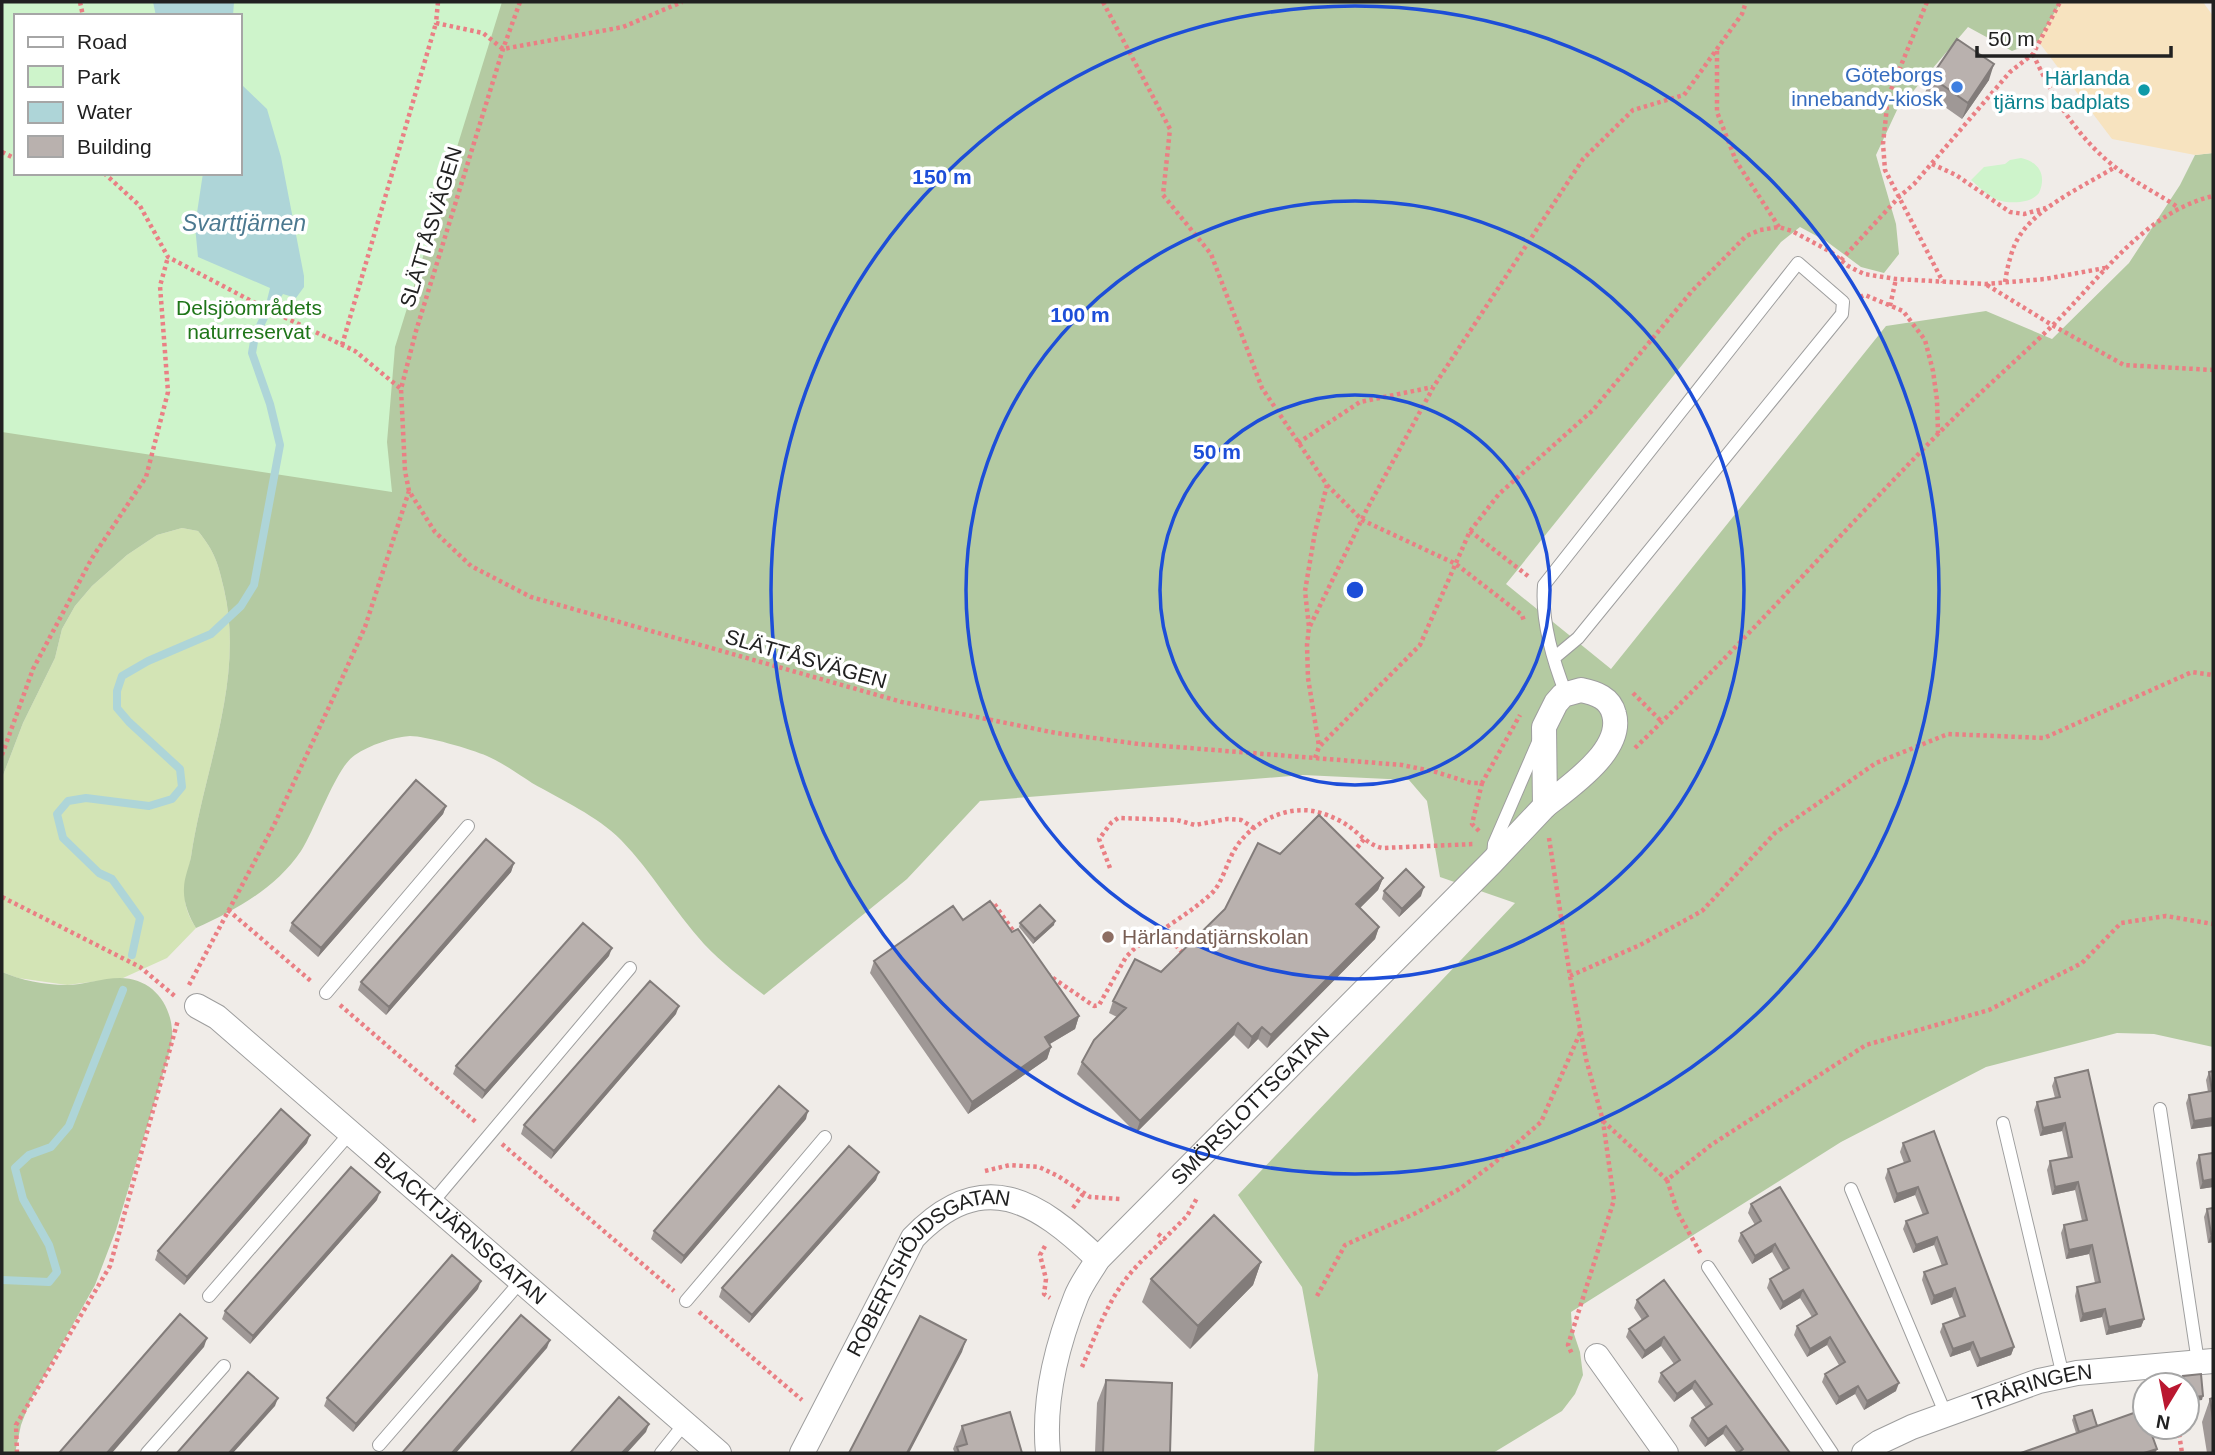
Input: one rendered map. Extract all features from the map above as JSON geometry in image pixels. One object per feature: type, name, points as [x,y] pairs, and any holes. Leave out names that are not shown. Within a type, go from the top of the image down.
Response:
[{"type":"street","name":"SMÖRSLOTTSGATAN","points":[[1048,1453],[1046,1433],[1055,1365],[1077,1295],[1098,1259],[1493,853],[1604,754],[1616,731],[1614,710],[1598,693],[1581,690],[1566,694]]},
{"type":"street","points":[[1545,806],[1544,727],[1556,703],[1566,694]]},
{"type":"street","name":"BLACKTJÄRNSGATAN","points":[[187,1004],[217,1017],[719,1453]]},
{"type":"street","name":"ROBERTSHÖJDSGATAN","points":[[802,1453],[913,1238],[944,1210],[967,1201],[988,1198],[1006,1198],[1027,1204],[1060,1225],[1098,1259]]},
{"type":"street","points":[[1585,1356],[1666,1453]]},
{"type":"street","name":"TRÄRINGEN","points":[[1864,1453],[1912,1427],[2039,1381],[2077,1373],[2206,1362]]},
{"type":"lane","points":[[1554,658],[1578,638],[1842,314],[1843,302],[1798,262],[1544,585],[1542,604],[1554,658],[1566,694]]},
{"type":"lane","points":[[1493,853],[1544,727]]},
{"type":"lane","points":[[326,993],[468,826]]},
{"type":"lane","points":[[431,1204],[631,968]]},
{"type":"lane","points":[[2160,1109],[2206,1362]]},
{"type":"lane","points":[[2003,1123],[2063,1376]]},
{"type":"lane","points":[[209,1296],[350,1133]]},
{"type":"lane","points":[[686,1301],[825,1137]]},
{"type":"lane","points":[[1851,1189],[1946,1415]]},
{"type":"lane","points":[[1708,1267],[1832,1453]]},
{"type":"lane","points":[[379,1445],[521,1282]]},
{"type":"lane","points":[[147,1453],[224,1366]]},
{"type":"lane","points":[[661,1453],[685,1423]]},
{"type":"path","points":[[342,345],[436,23],[438,2]]},
{"type":"path","name":"SLÄTTÅSVÄGEN","points":[[520,2],[416,331],[401,389],[405,471],[409,491],[435,532],[471,566],[531,597],[902,702],[1030,728],[1139,744],[1402,765],[1471,783],[1482,783],[1525,705]]},
{"type":"path","points":[[436,23],[484,33],[503,49],[624,27],[682,2]]},
{"type":"path","points":[[1103,2],[1170,129],[1163,195],[1211,254],[1262,388],[1298,443],[1327,485],[1362,520],[1456,564],[1522,615],[1526,624]]},
{"type":"path","points":[[1309,627],[1362,520],[1434,386],[1583,159],[1633,110],[1684,96],[1742,14],[1746,2]]},
{"type":"path","points":[[1927,2],[1888,97],[1883,144],[1885,170],[1943,282]]},
{"type":"path","points":[[1841,260],[1914,184],[2010,72],[2033,54],[2060,2]]},
{"type":"path","points":[[1717,50],[1717,112],[1736,160],[1779,227]]},
{"type":"path","points":[[2033,54],[2050,90],[2068,119],[2086,140],[2115,167],[2179,208]]},
{"type":"path","points":[[1931,164],[1956,175],[2010,212],[2024,214],[2047,208]]},
{"type":"path","points":[[2005,282],[2008,263],[2026,226],[2047,208],[2115,167]]},
{"type":"path","points":[[107,175],[140,206],[168,257],[355,351],[401,389]]},
{"type":"path","points":[[2052,325],[2106,268],[2149,228],[2179,208],[2213,196]]},
{"type":"path","points":[[2,755],[33,669],[92,558],[146,477],[168,392],[160,286],[168,257]]},
{"type":"path","points":[[1890,306],[1896,279]]},
{"type":"path","points":[[1986,284],[2124,365],[2213,370]]},
{"type":"path","points":[[1843,302],[1865,295],[1903,312],[1925,340],[1933,371],[1938,433]]},
{"type":"path","points":[[1298,443],[1360,402],[1434,386]]},
{"type":"path","points":[[1319,747],[1308,678],[1309,627],[1305,591],[1315,532],[1327,485]]},
{"type":"path","points":[[17,1453],[16,1425],[110,1266],[187,1004],[192,977],[274,825],[365,627],[409,491]]},
{"type":"path","points":[[1470,531],[1518,569],[1544,585]]},
{"type":"path","points":[[1570,976],[1640,945],[1702,911],[1775,833],[1876,763],[1948,734],[2044,738],[2192,672],[2213,675]]},
{"type":"path","points":[[1625,685],[1662,722]]},
{"type":"path","points":[[1040,970],[1094,1006],[1098,1005],[1126,957],[1214,891],[1234,849],[1254,828],[1288,812],[1312,811],[1346,824],[1376,847],[1493,853]]},
{"type":"path","points":[[1110,868],[1100,839],[1102,832],[1118,818],[1177,820],[1195,825],[1227,819],[1241,820],[1254,828]]},
{"type":"path","points":[[1549,837],[1580,1032],[1603,1121],[1614,1200],[1568,1345],[1585,1356]]},
{"type":"path","points":[[1351,857],[1364,839]]},
{"type":"path","points":[[2,897],[140,967],[187,1004]]},
{"type":"path","points":[[984,909],[993,902],[1021,941]]},
{"type":"path","points":[[228,910],[808,1405]]},
{"type":"path","points":[[1667,1180],[1711,1145],[1866,1045],[1989,1010],[2082,963],[2121,923],[2166,916],[2213,924]]},
{"type":"path","points":[[1161,929],[1182,952]]},
{"type":"path","points":[[1317,1296],[1345,1245],[1416,1213],[1461,1188],[1541,1122],[1580,1032]]},
{"type":"path","points":[[1603,1121],[1667,1180],[1678,1213],[1708,1267]]},
{"type":"path","points":[[1081,1368],[1122,1284],[1164,1239]]},
{"type":"green space","points":[[2,2],[14,14],[14,175],[20,175],[270,288],[242,14],[239,14],[234,2],[2061,2],[2038,41],[2012,51],[1968,27],[1897,110],[1876,155],[1896,224],[1899,254],[1884,273],[1861,267],[1826,241],[1800,227],[1781,242],[1506,584],[1611,669],[1886,326],[1986,311],[2052,339],[2129,263],[2180,185],[2195,155],[2213,153],[2213,1047],[2154,1034],[2117,1033],[1986,1067],[1841,1142],[1571,1312],[1583,1375],[1575,1394],[1562,1411],[1493,1453],[1314,1453],[1318,1375],[1302,1287],[1238,1195],[1515,903],[1440,877],[1427,801],[1409,780],[1303,775],[980,801],[907,879],[764,995],[704,944],[632,852],[601,823],[487,756],[437,740],[410,736],[389,740],[355,755],[341,772],[301,851],[280,876],[254,897],[196,928],[186,904],[184,884],[226,690],[230,657],[229,623],[222,580],[212,552],[198,531],[182,528],[157,535],[127,555],[92,586],[75,606],[62,629],[55,658],[23,723],[2,778]]},
{"type":"green space","name":"Delsjöområdets naturreservat","points":[[2,2],[502,2],[395,347],[387,442],[392,492],[2,432]]},
{"type":"green space","points":[[2021,158],[2037,166],[2042,175],[2039,193],[2031,199],[2023,202],[1998,200],[1971,180],[1984,167]]},
{"type":"green space","points":[[182,528],[198,531],[212,552],[222,580],[229,623],[230,657],[226,690],[185,893],[187,909],[196,928],[167,958],[123,978],[67,985],[18,978],[2,972],[2,778],[23,723],[55,658],[62,629],[75,606],[92,586],[127,555],[157,535]]},
{"type":"green space","points":[[2,972],[33,982],[58,985],[120,978],[140,982],[163,1001],[172,1033],[168,1057],[116,1230],[95,1285],[31,1399],[21,1425],[15,1453],[2,1453]]},
{"type":"sand","name":"Härlanda tjärns badplats","points":[[2061,2],[2203,2],[2213,16],[2213,153],[2195,155],[2112,139],[2038,41]]},
{"type":"water","points":[[153,2],[234,2],[233,14],[156,14]]},
{"type":"water","name":"Svarttjärnen","points":[[242,85],[267,109],[281,157],[304,287],[296,298],[283,294],[277,303],[267,300],[270,288],[198,257],[195,226],[203,175],[242,175]]},
{"type":"building","points":[[1957,39],[1994,64],[1968,103],[1931,77]]},
{"type":"building","points":[[416,780],[446,806],[321,948],[292,923]]},
{"type":"building","points":[[1319,815],[1383,878],[1356,904],[1379,927],[1271,1035],[1262,1027],[1252,1037],[1238,1023],[1140,1121],[1082,1062],[1094,1040],[1126,1008],[1113,1001],[1135,959],[1161,972],[1225,909],[1258,843],[1280,854]]},
{"type":"building","points":[[486,839],[514,863],[389,1007],[361,982]]},
{"type":"building","points":[[1406,869],[1424,887],[1402,909],[1384,891]]},
{"type":"building","points":[[990,901],[1012,932],[1018,929],[1079,1016],[1045,1037],[1051,1047],[972,1102],[874,961],[953,906],[963,920]]},
{"type":"building","points":[[1040,905],[1055,921],[1035,939],[1020,923]]},
{"type":"building","points":[[583,923],[612,948],[485,1091],[456,1066]]},
{"type":"building","points":[[650,981],[679,1006],[554,1151],[524,1125]]},
{"type":"building","points":[[2088,1070],[2144,1319],[2109,1327],[2105,1309],[2083,1314],[2077,1287],[2100,1282],[2092,1245],[2069,1250],[2064,1225],[2087,1220],[2078,1182],[2055,1187],[2050,1161],[2072,1157],[2065,1123],[2043,1128],[2037,1102],[2060,1097],[2055,1078]]},
{"type":"building","points":[[2213,1071],[2213,1118],[2194,1121],[2189,1095],[2212,1091],[2209,1072]]},
{"type":"building","points":[[779,1086],[808,1111],[684,1256],[654,1231]]},
{"type":"building","points":[[281,1109],[310,1135],[187,1277],[158,1251]]},
{"type":"building","points":[[1934,1131],[2014,1347],[1980,1359],[1973,1342],[1953,1349],[1943,1324],[1965,1316],[1955,1288],[1934,1296],[1924,1272],[1947,1264],[1937,1237],[1916,1245],[1906,1221],[1928,1213],[1918,1187],[1897,1194],[1888,1169],[1910,1161],[1903,1143]]},
{"type":"building","points":[[849,1146],[879,1172],[752,1315],[722,1288]]},
{"type":"building","points":[[2213,1153],[2213,1179],[2203,1181],[2199,1155]]},
{"type":"building","points":[[351,1167],[380,1192],[253,1336],[225,1311]]},
{"type":"building","points":[[1780,1187],[1899,1383],[1867,1401],[1858,1386],[1839,1397],[1825,1374],[1845,1362],[1830,1337],[1810,1349],[1797,1326],[1817,1314],[1803,1290],[1783,1302],[1770,1279],[1789,1268],[1775,1244],[1755,1256],[1741,1233],[1761,1221],[1751,1204]]},
{"type":"building","points":[[2213,1208],[2213,1234],[2211,1234],[2207,1209]]},
{"type":"building","points":[[1214,1215],[1261,1262],[1198,1326],[1151,1279]]},
{"type":"building","points":[[452,1255],[481,1281],[356,1424],[327,1398]]},
{"type":"building","points":[[1664,1280],[1790,1453],[1738,1453],[1743,1449],[1726,1426],[1708,1439],[1692,1418],[1712,1404],[1695,1381],[1677,1394],[1661,1373],[1680,1360],[1664,1337],[1645,1351],[1629,1329],[1648,1316],[1637,1300]]},
{"type":"building","points":[[180,1314],[207,1338],[107,1453],[59,1453]]},
{"type":"building","points":[[521,1315],[550,1340],[452,1453],[402,1453]]},
{"type":"building","points":[[920,1316],[966,1340],[907,1453],[849,1453]]},
{"type":"building","points":[[248,1372],[278,1398],[229,1453],[177,1453]]},
{"type":"building","points":[[1106,1380],[1172,1383],[1170,1453],[1103,1453]]},
{"type":"building","points":[[619,1397],[649,1424],[622,1453],[570,1453]]},
{"type":"building","points":[[2213,1398],[2213,1419],[2210,1399]]},
{"type":"building","points":[[2092,1410],[2097,1426],[2079,1432],[2074,1416]]},
{"type":"building","points":[[1010,1412],[1022,1453],[959,1453],[957,1447],[967,1444],[962,1426]]},
{"type":"building","points":[[2131,1414],[2131,1441],[2154,1441],[2157,1449],[2144,1453],[2021,1453]]},
{"type":"waterway","points":[[132,955],[140,918],[112,879],[99,873],[63,838],[57,814],[68,801],[86,798],[149,806],[172,799],[182,787],[180,769],[117,708],[117,691],[122,676],[148,661],[211,634],[241,606],[254,585],[280,445],[270,404],[252,353],[255,336],[272,301]]},
{"type":"waterway","points":[[2,1280],[49,1282],[57,1272],[49,1245],[23,1199],[15,1168],[29,1155],[51,1147],[69,1126],[123,990]]},
{"type":"place","name":"Göteborgs innebandy-kiosk","points":[[1957,87]]},
{"type":"place","name":"Härlanda tjärns badplats","points":[[2144,90]]},
{"type":"place","name":"Härlandatjärnskolan","points":[[1108,937]]}]
